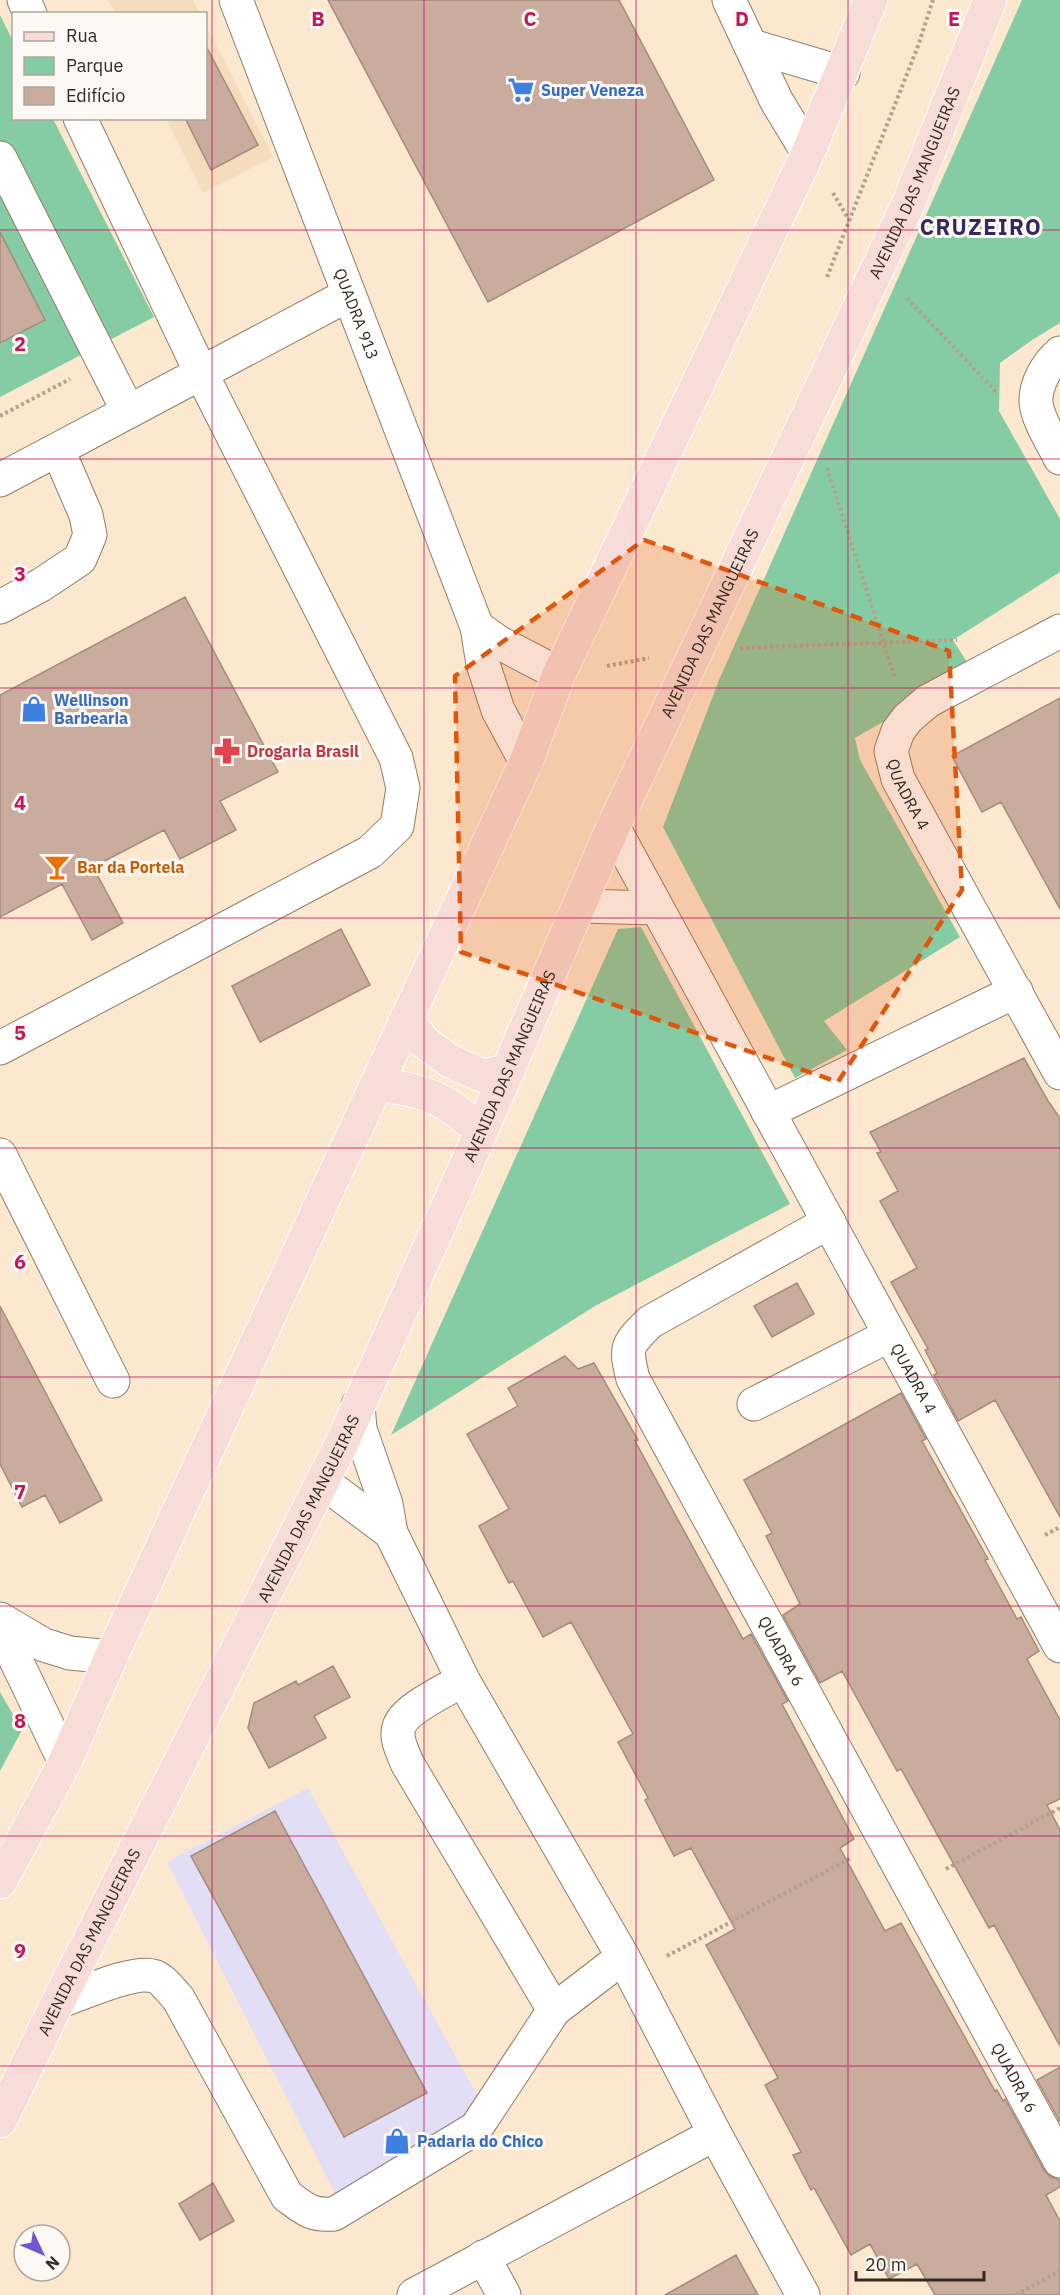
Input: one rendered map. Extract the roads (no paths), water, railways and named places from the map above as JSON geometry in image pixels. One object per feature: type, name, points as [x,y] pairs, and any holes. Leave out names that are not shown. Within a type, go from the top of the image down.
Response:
[{"type":"main road","points":[[0,1882],[65,1762],[111,1657],[526,762],[559,674],[808,153],[843,73],[871,0]]},
{"type":"main road","name":"AVENIDA DAS MANGUEIRAS","points":[[0,2121],[14,2066],[58,2002],[323,1482],[482,1132],[613,827],[908,204],[990,0]]},
{"type":"main road","points":[[407,1019],[424,1042],[450,1061],[483,1076],[508,1071]]},
{"type":"main road","points":[[377,1085],[407,1087],[443,1101],[465,1115],[482,1132]]},
{"type":"street","name":"QUADRA 913","points":[[236,0],[477,627],[483,664],[498,711],[526,762]]},
{"type":"street","points":[[729,0],[776,100],[808,153]]},
{"type":"street","points":[[752,46],[843,73]]},
{"type":"street","points":[[0,1048],[370,852],[397,826],[403,788],[396,758],[202,375],[81,120]]},
{"type":"street","points":[[0,158],[128,411]]},
{"type":"street","points":[[0,480],[128,411],[202,375],[348,295]]},
{"type":"street","points":[[1060,353],[1054,357],[1040,379],[1036,402],[1043,425],[1060,458]]},
{"type":"street","points":[[0,607],[41,585],[80,559],[90,535],[87,515],[58,450]]},
{"type":"street","points":[[477,627],[507,648],[559,674]]},
{"type":"street","name":"QUADRA 4","points":[[1060,631],[928,700],[908,718],[898,731],[891,751],[898,779],[1060,1073]]},
{"type":"street","name":"QUADRA 4","points":[[613,827],[1060,1646]]},
{"type":"street","points":[[579,906],[656,908]]},
{"type":"street","points":[[768,1112],[1016,991]]},
{"type":"street","points":[[0,1155],[113,1381]]},
{"type":"street","name":"QUADRA 6","points":[[829,1222],[650,1322],[630,1342],[627,1354],[633,1379],[1060,2161]]},
{"type":"street","points":[[754,1404],[890,1335]]},
{"type":"street","points":[[358,1406],[360,1429],[386,1503],[391,1533],[463,1680],[627,1966],[715,2134],[804,2295]]},
{"type":"street","points":[[323,1482],[391,1533]]},
{"type":"street","points":[[0,1619],[44,1645],[70,1653],[111,1657]]},
{"type":"street","points":[[0,1627],[65,1762]]},
{"type":"street","points":[[463,1680],[405,1715],[399,1727],[398,1740],[407,1763],[554,2010]]},
{"type":"street","points":[[58,2002],[130,1976],[153,1976],[164,1983],[178,1998],[287,2196],[308,2212],[320,2215],[334,2214],[476,2128],[554,2010],[627,1966]]},
{"type":"street","points":[[414,2295],[715,2134]]},
{"type":"street","points":[[483,2257],[504,2295]]},
{"type":"place","name":"Super Veneza","points":[[521,90]]},
{"type":"place","name":"Wellinson Barbearia","points":[[34,709]]},
{"type":"place","name":"Drogaria Brasil","points":[[227,751]]},
{"type":"place","name":"Bar da Portela","points":[[57,867]]},
{"type":"place","name":"Padaria do Chico","points":[[397,2141]]},
{"type":"district","name":"CRUZEIRO","points":[[981,226]]}]
